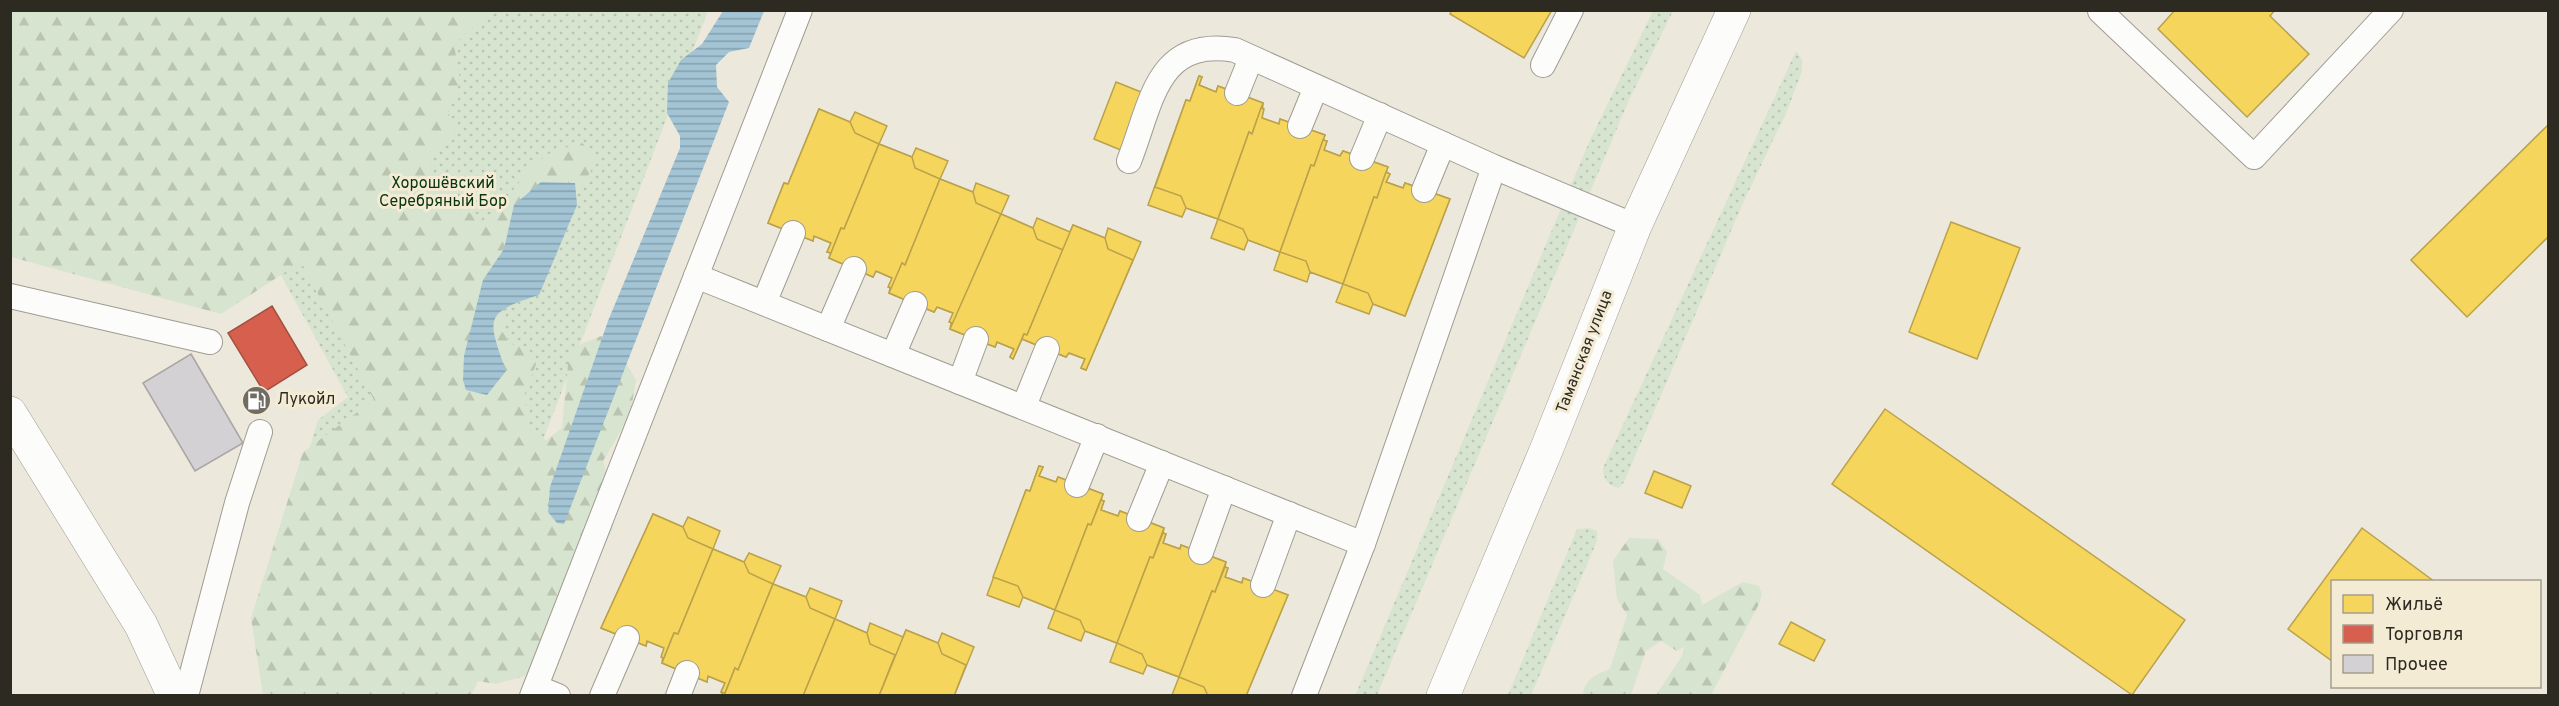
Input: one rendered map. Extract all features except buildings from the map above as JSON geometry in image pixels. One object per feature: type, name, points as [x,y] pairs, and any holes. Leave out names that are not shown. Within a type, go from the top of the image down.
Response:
[{"type":"street","name":"Таманская улица","points":[[1443,696],[1547,448],[1635,226],[1734,10]]},
{"type":"street","points":[[10,413],[141,625],[174,696]]},
{"type":"lane","points":[[558,696],[534,691],[800,10]]},
{"type":"lane","points":[[1543,65],[1571,10]]},
{"type":"lane","points":[[2100,11],[2254,157],[2391,10]]},
{"type":"lane","points":[[1129,161],[1161,78],[1175,60],[1192,50],[1213,47],[1234,50],[1443,144],[1635,226]]},
{"type":"lane","points":[[1237,93],[1251,58]]},
{"type":"lane","points":[[1300,126],[1316,87]]},
{"type":"lane","points":[[1362,158],[1380,116]]},
{"type":"lane","points":[[1424,190],[1443,144]]},
{"type":"lane","points":[[1304,696],[1363,544],[1494,166]]},
{"type":"lane","points":[[764,303],[793,233]]},
{"type":"lane","points":[[828,329],[854,269]]},
{"type":"lane","points":[[696,276],[1363,544]]},
{"type":"lane","points":[[10,296],[210,342]]},
{"type":"lane","points":[[893,355],[915,304]]},
{"type":"lane","points":[[960,382],[976,339]]},
{"type":"lane","points":[[1024,406],[1047,349]]},
{"type":"lane","points":[[186,696],[237,503],[260,432]]},
{"type":"lane","points":[[1077,485],[1097,436]]},
{"type":"lane","points":[[1139,519],[1162,463]]},
{"type":"lane","points":[[1201,552],[1224,488]]},
{"type":"lane","points":[[1263,585],[1289,514]]},
{"type":"lane","points":[[602,696],[627,638]]},
{"type":"lane","points":[[678,696],[687,673]]},
{"type":"green space","name":"Хорошёвский Серебряный Бор","points":[[10,11],[489,11],[454,45],[460,80],[448,112],[455,128],[446,144],[431,152],[430,170],[479,223],[497,208],[537,163],[550,154],[582,143],[596,156],[590,173],[527,252],[500,328],[511,344],[528,347],[536,364],[524,396],[531,431],[546,440],[562,428],[569,354],[583,343],[601,336],[616,347],[636,380],[630,415],[603,461],[612,492],[613,528],[590,575],[560,660],[546,670],[496,684],[478,681],[471,695],[263,695],[251,618],[303,452],[374,400],[301,262],[221,314],[11,257]]},
{"type":"green space","name":"Хорошёвский Серебряный Бор","points":[[11,11],[708,11],[445,695],[263,602],[318,420],[348,397],[272,259]]},
{"type":"green space","points":[[1653,11],[1673,11],[1629,100],[1377,695],[1355,696],[1590,140]]},
{"type":"green space","points":[[1796,51],[1802,60],[1802,71],[1787,111],[1742,205],[1624,482],[1619,488],[1615,487],[1607,481],[1603,468]]},
{"type":"green space","points":[[1589,528],[1597,531],[1597,541],[1531,695],[1508,695],[1577,529]]},
{"type":"green space","points":[[1629,538],[1658,539],[1667,552],[1663,569],[1700,595],[1702,605],[1743,582],[1759,586],[1762,594],[1759,604],[1711,695],[1656,695],[1682,656],[1684,647],[1677,651],[1661,641],[1646,651],[1631,695],[1583,695],[1589,681],[1610,669],[1627,615],[1617,599],[1613,561]]},
{"type":"water","points":[[723,11],[764,11],[749,48],[729,52],[716,65],[717,87],[729,102],[564,524],[557,523],[548,512],[550,487],[608,321],[680,148],[680,136],[667,113],[668,83],[681,60],[702,44]]},
{"type":"water","points":[[541,182],[575,183],[577,205],[539,295],[507,307],[494,320],[496,340],[506,371],[487,395],[466,390],[463,380],[464,356],[483,280],[504,249],[514,205]]},
{"type":"place","name":"Лукойл","points":[[256,400]]}]
